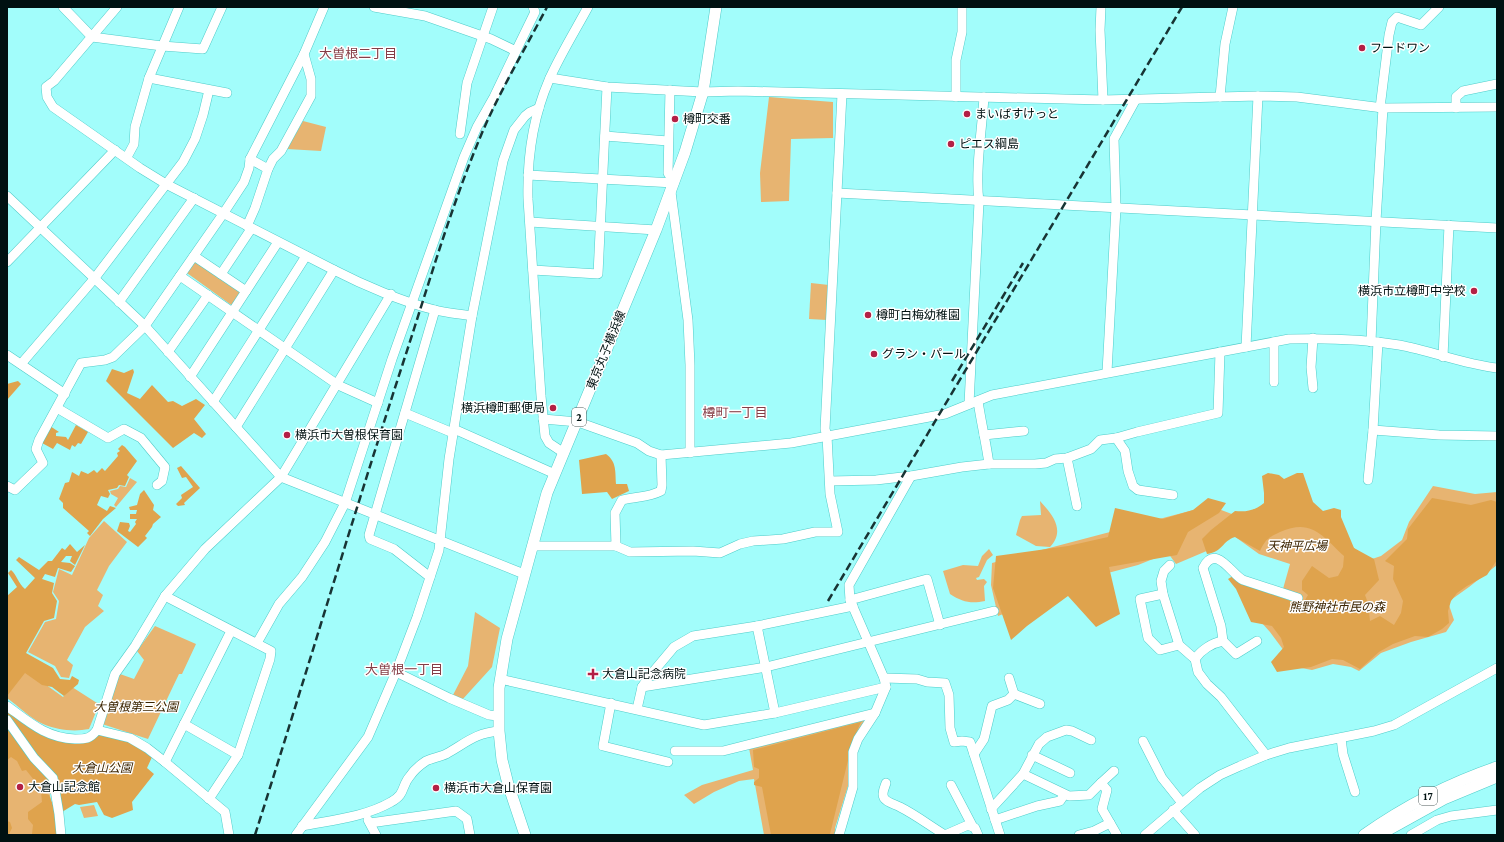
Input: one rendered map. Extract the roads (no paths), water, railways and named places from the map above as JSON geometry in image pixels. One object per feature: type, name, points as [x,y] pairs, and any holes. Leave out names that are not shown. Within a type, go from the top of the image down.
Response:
[{"type":"main road","name":"東京丸子横浜線","points":[[525,835],[508,784],[502,760],[499,731],[498,716],[500,679],[507,640],[544,502],[656,230],[686,152],[703,92],[716,7]]},
{"type":"main road","name":"17","points":[[1364,835],[1405,809],[1440,790],[1497,767]]},
{"type":"main road","name":"17","points":[[1383,834],[1444,799],[1497,777]]},
{"type":"street","points":[[63,7],[92,37],[162,46],[204,49],[222,7]]},
{"type":"street","points":[[117,7],[54,81],[46,87],[47,97],[53,108],[166,184],[353,280],[435,310],[472,316]]},
{"type":"street","points":[[126,157],[134,144],[135,127],[149,78],[179,7]]},
{"type":"street","points":[[7,486],[15,490],[44,463],[36,450],[81,363],[105,360],[113,357],[145,326],[224,214],[244,182],[249,168],[250,159],[304,54],[324,7]]},
{"type":"street","points":[[374,7],[425,16],[482,36],[516,51]]},
{"type":"street","points":[[460,134],[467,83],[493,7]]},
{"type":"street","points":[[257,643],[279,604],[302,577],[325,542],[345,503],[412,302],[464,157],[535,12],[533,7]]},
{"type":"street","points":[[564,453],[554,447],[547,440],[543,419],[528,175],[539,108],[550,78],[588,7]]},
{"type":"street","points":[[956,97],[956,60],[962,32],[962,7]]},
{"type":"street","points":[[1101,7],[1100,30],[1103,100]]},
{"type":"street","points":[[1220,97],[1225,44],[1233,7]]},
{"type":"street","points":[[1368,480],[1373,430],[1376,221],[1382,108],[1388,42],[1392,22],[1397,17],[1421,25],[1439,7]]},
{"type":"street","points":[[221,274],[249,227],[268,169],[273,159],[281,151],[311,96],[311,79],[304,54]]},
{"type":"street","points":[[149,78],[227,93]]},
{"type":"street","points":[[550,78],[608,87],[703,92],[738,91],[1103,100],[1258,96],[1297,97],[1382,108],[1497,107]]},
{"type":"street","points":[[1456,108],[1456,97],[1463,91],[1497,84]]},
{"type":"street","points":[[533,270],[598,274],[608,87]]},
{"type":"street","points":[[21,364],[94,279],[183,162],[195,139],[209,90]]},
{"type":"street","points":[[670,90],[668,173],[672,187],[688,320],[690,365],[690,453]]},
{"type":"street","points":[[532,546],[616,546],[630,552],[693,551],[720,553],[740,544],[752,541],[783,538],[815,532],[838,532],[830,494],[827,436],[825,429],[842,94]]},
{"type":"street","points":[[1246,347],[1258,96]]},
{"type":"street","points":[[968,404],[979,202],[979,168],[984,97]]},
{"type":"street","points":[[1107,372],[1116,208],[1114,139],[1136,99]]},
{"type":"street","points":[[296,835],[368,737],[396,672],[417,616],[439,550],[454,431],[472,316],[503,161],[514,130],[525,116],[539,108]]},
{"type":"street","points":[[605,136],[668,141]]},
{"type":"street","points":[[7,262],[115,150]]},
{"type":"street","points":[[250,159],[268,169]]},
{"type":"street","points":[[528,175],[603,179],[672,187]]},
{"type":"street","points":[[837,193],[979,202],[1497,228]]},
{"type":"street","points":[[7,196],[145,326],[281,477],[524,574]]},
{"type":"street","points":[[119,302],[194,198]]},
{"type":"street","points":[[530,222],[656,230]]},
{"type":"street","points":[[1443,357],[1449,225]]},
{"type":"street","points":[[190,377],[278,242]]},
{"type":"street","points":[[194,256],[246,291]]},
{"type":"street","points":[[213,402],[306,256]]},
{"type":"street","points":[[236,427],[334,270]]},
{"type":"street","points":[[180,276],[338,385],[378,403]]},
{"type":"street","points":[[7,706],[30,724],[56,737],[84,739],[91,737],[97,730],[115,674],[135,646],[165,596],[205,548],[281,477],[338,385],[391,294]]},
{"type":"street","points":[[168,352],[208,295]]},
{"type":"street","points":[[430,577],[394,548],[370,539],[369,535],[435,310]]},
{"type":"street","points":[[1312,388],[1311,367],[1313,338]]},
{"type":"street","points":[[543,419],[578,422],[637,443],[650,451],[661,455],[791,443],[945,414],[992,394],[1289,339],[1313,338],[1399,345],[1443,357],[1497,368]]},
{"type":"street","points":[[1274,342],[1274,382]]},
{"type":"street","points":[[830,481],[876,480],[911,476],[962,466],[989,464],[1035,464],[1067,458],[1091,449],[1100,440],[1116,438],[1218,413],[1220,352]]},
{"type":"street","points":[[7,355],[65,394]]},
{"type":"street","points":[[978,401],[986,439],[989,464]]},
{"type":"street","points":[[57,408],[108,438],[124,429],[141,438],[165,467],[162,481],[157,485]]},
{"type":"street","points":[[406,413],[454,431],[555,474]]},
{"type":"street","points":[[1373,430],[1439,435],[1497,436]]},
{"type":"street","points":[[984,435],[1024,431]]},
{"type":"street","points":[[1116,438],[1125,451],[1128,471],[1133,486],[1138,490],[1173,495]]},
{"type":"street","points":[[616,546],[615,513],[622,500],[634,497],[651,496],[661,491],[661,455]]},
{"type":"street","points":[[1067,458],[1077,506]]},
{"type":"street","points":[[839,835],[853,787],[853,752],[858,739],[875,713],[885,683],[851,603],[849,585],[911,476]]},
{"type":"street","points":[[1256,641],[1236,654],[1223,641],[1221,626],[1203,568],[1206,563],[1211,560],[1219,559],[1224,561],[1237,577],[1243,580],[1298,598]]},
{"type":"street","points":[[1170,565],[1164,571],[1161,580],[1163,594],[1179,645],[1195,659],[1198,672],[1202,678],[1221,698],[1266,755]]},
{"type":"street","points":[[637,709],[642,687],[648,678],[674,647],[693,636],[757,626],[851,603],[927,579],[940,625]]},
{"type":"street","points":[[1163,594],[1140,599],[1148,638],[1160,650],[1179,645]]},
{"type":"street","points":[[165,596],[271,651],[270,659],[238,755],[209,799]]},
{"type":"street","points":[[642,687],[766,667],[994,611]]},
{"type":"street","points":[[757,626],[775,713]]},
{"type":"street","points":[[165,762],[231,631]]},
{"type":"street","points":[[1195,659],[1199,653],[1216,642],[1223,641]]},
{"type":"street","points":[[1145,835],[1200,788],[1220,775],[1266,755],[1289,748],[1374,731],[1394,724],[1497,668]]},
{"type":"street","points":[[396,672],[456,701],[489,715],[498,716]]},
{"type":"street","points":[[1009,678],[1014,694]]},
{"type":"street","points":[[500,679],[704,724],[775,713],[885,683],[917,679],[927,682],[945,683],[949,695],[950,728],[954,742],[962,740],[970,742],[1000,835]]},
{"type":"street","points":[[974,754],[984,739],[992,706],[1008,700],[1014,694]]},
{"type":"street","points":[[1014,694],[1040,704]]},
{"type":"street","points":[[611,703],[603,746],[668,762]]},
{"type":"street","points":[[675,751],[723,751],[875,713]]},
{"type":"street","points":[[7,720],[34,758],[53,778],[60,814],[61,835]]},
{"type":"street","points":[[184,724],[238,755]]},
{"type":"street","points":[[97,730],[130,738],[147,748],[165,762],[224,812],[229,835]]},
{"type":"street","points":[[991,809],[1023,774],[1039,744],[1048,737],[1066,730],[1072,731],[1091,740]]},
{"type":"street","points":[[302,826],[364,813],[391,802],[403,791],[408,777],[426,761],[445,754],[477,735],[499,731]]},
{"type":"street","points":[[1341,738],[1343,754],[1355,792]]},
{"type":"street","points":[[1143,741],[1162,778],[1182,803]]},
{"type":"street","points":[[1032,755],[1070,773]]},
{"type":"street","points":[[1023,774],[1068,796],[1089,795],[1114,771]]},
{"type":"street","points":[[886,783],[883,793],[888,802],[912,812],[945,835],[968,825],[975,831]]},
{"type":"street","points":[[1101,783],[1107,790],[1102,809],[1117,835]]},
{"type":"street","points":[[951,785],[975,831]]},
{"type":"street","points":[[995,820],[1037,806],[1060,801],[1064,795]]},
{"type":"street","points":[[1173,810],[1194,835]]},
{"type":"street","points":[[1411,835],[1437,820],[1451,816],[1497,810]]},
{"type":"street","points":[[370,823],[456,811],[468,819],[470,835]]},
{"type":"street","points":[[364,813],[376,835]]},
{"type":"street","points":[[1079,835],[1094,831],[1110,823]]},
{"type":"railway","points":[[255,835],[384,422],[438,253],[466,172],[484,127],[547,7]]},
{"type":"railway","points":[[828,601],[1182,7]]},
{"type":"railway","points":[[952,381],[1023,263]]},
{"type":"place","name":"フードワン","points":[[1362,48]]},
{"type":"place","name":"まいばすけっと","points":[[967,114]]},
{"type":"place","name":"樽町交番","points":[[675,119]]},
{"type":"place","name":"ピエス綱島","points":[[951,144]]},
{"type":"place","name":"横浜市立樽町中学校","points":[[1474,291]]},
{"type":"place","name":"樽町白梅幼稚園","points":[[868,315]]},
{"type":"place","name":"グラン・パール","points":[[874,354]]},
{"type":"place","name":"横浜樽町郵便局","points":[[553,408]]},
{"type":"place","name":"横浜市大曽根保育園","points":[[287,435]]},
{"type":"place","name":"大倉山記念病院","points":[[593,674]]},
{"type":"place","name":"大倉山記念館","points":[[20,787]]},
{"type":"place","name":"横浜市大倉山保育園","points":[[436,788]]},
{"type":"district","name":"大曽根二丁目","points":[[358,53]]},
{"type":"district","name":"樽町一丁目","points":[[735,412]]},
{"type":"district","name":"大曽根一丁目","points":[[404,669]]},
{"type":"park label","name":"天神平広場","points":[[1297,546]]},
{"type":"park label","name":"熊野神社市民の森","points":[[1337,607]]},
{"type":"park label","name":"大曽根第三公園","points":[[136,707]]},
{"type":"park label","name":"大倉山公園","points":[[102,768]]}]
